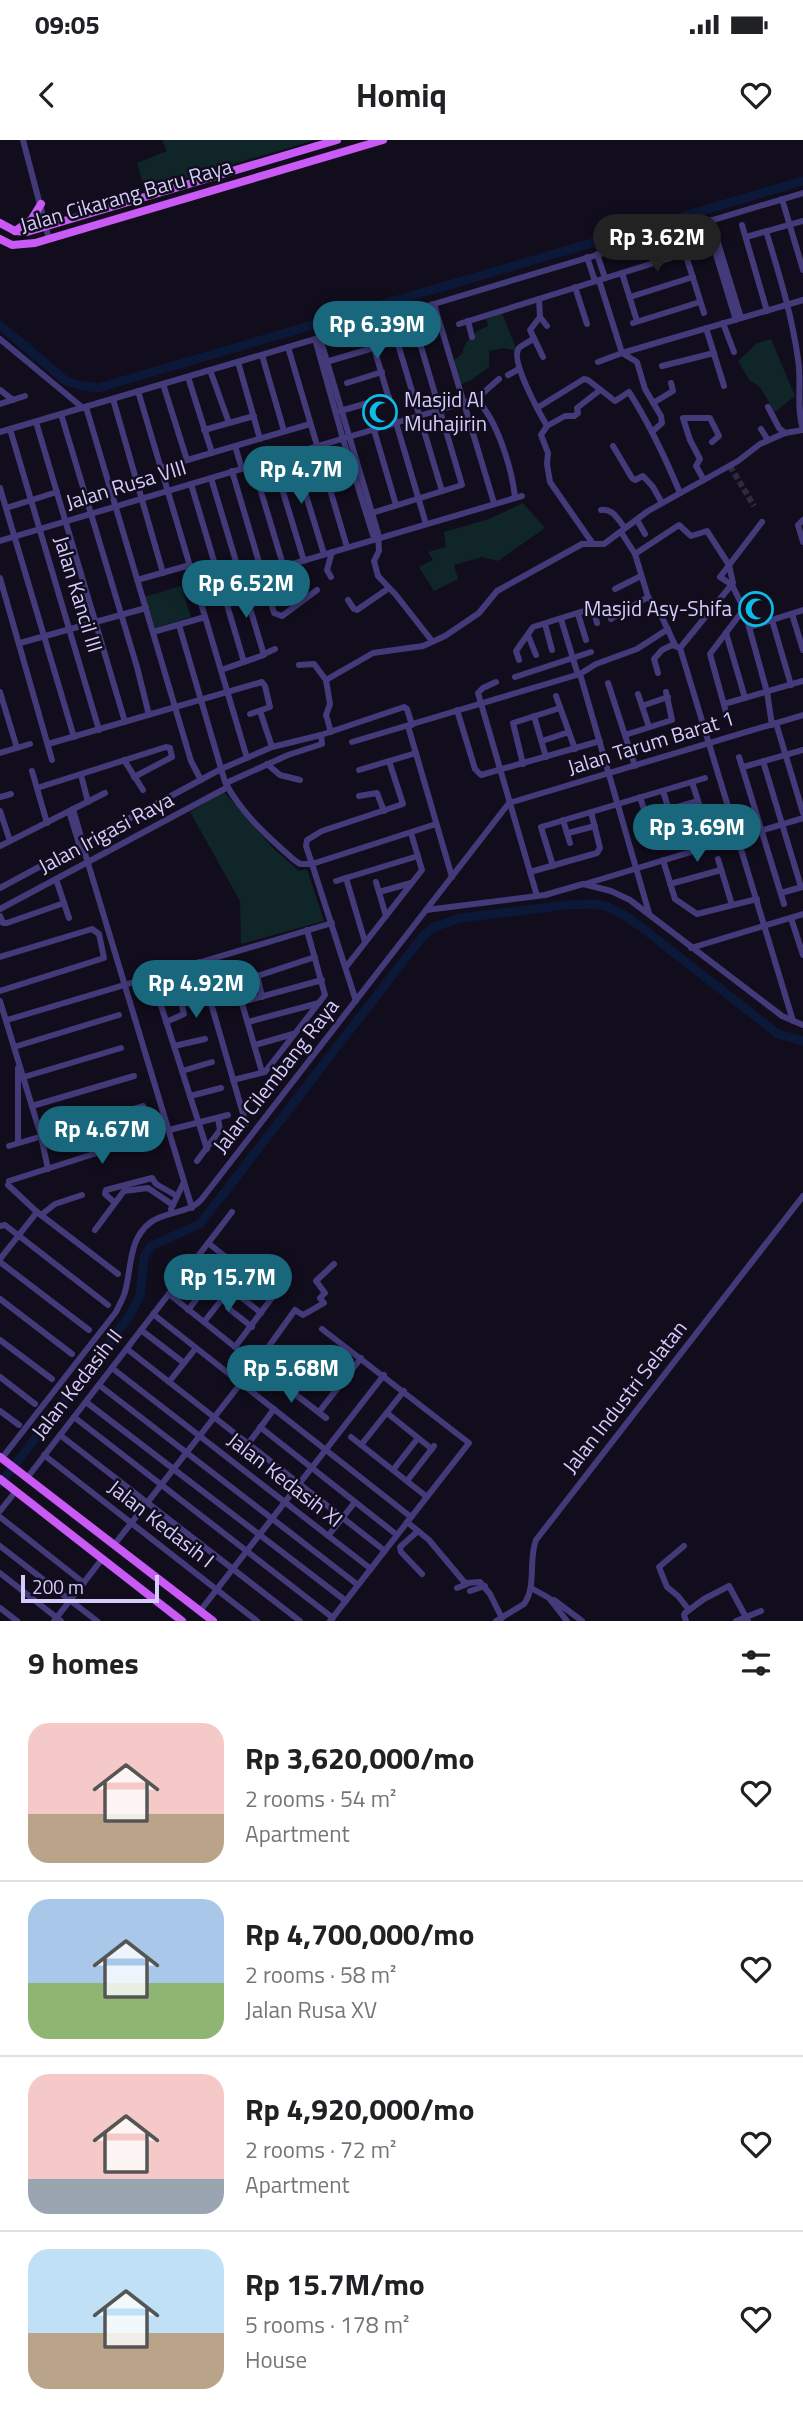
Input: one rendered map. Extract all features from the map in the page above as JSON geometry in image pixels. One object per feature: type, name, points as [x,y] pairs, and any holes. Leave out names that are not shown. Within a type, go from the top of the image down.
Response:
[{"type":"main road","name":"Jalan Cikarang Baru Raya","points":[[0,223],[15,231],[27,232],[337,140]]},
{"type":"main road","name":"Jalan Cikarang Baru Raya","points":[[0,239],[12,245],[23,246],[383,140]]},
{"type":"main road","points":[[15,231],[31,220],[41,204]]},
{"type":"main road","points":[[2,1458],[213,1621]]},
{"type":"main road","points":[[0,1479],[182,1621]]},
{"type":"main road","points":[[73,1536],[84,1522]]},
{"type":"street","points":[[23,140],[49,239]]},
{"type":"street","points":[[0,432],[803,193]]},
{"type":"street","points":[[782,200],[803,270]]},
{"type":"street","points":[[709,221],[739,319]]},
{"type":"street","points":[[746,237],[803,221]]},
{"type":"street","points":[[742,225],[767,311]]},
{"type":"street","points":[[326,680],[373,653],[423,646],[474,618],[497,591],[582,544],[604,544],[662,503],[738,461],[768,440],[803,430],[798,412],[800,375],[789,304],[766,231]]},
{"type":"street","points":[[459,324],[622,273],[685,249],[704,313]]},
{"type":"street","points":[[597,254],[600,280],[622,353],[637,362],[645,389],[662,421],[653,431]]},
{"type":"street","points":[[587,257],[600,280]]},
{"type":"street","points":[[622,273],[635,322],[701,302]]},
{"type":"street","points":[[630,297],[693,277]]},
{"type":"street","points":[[575,288],[587,324]]},
{"type":"street","points":[[539,299],[540,317],[547,326]]},
{"type":"street","points":[[598,362],[803,300]]},
{"type":"street","points":[[434,303],[494,503]]},
{"type":"street","points":[[540,317],[531,328],[533,339],[543,357]]},
{"type":"street","points":[[468,321],[471,337]]},
{"type":"street","points":[[372,513],[463,485],[414,323]]},
{"type":"street","points":[[723,323],[734,352]]},
{"type":"street","points":[[368,324],[426,523]]},
{"type":"street","points":[[706,328],[724,386]]},
{"type":"street","points":[[327,362],[417,335]]},
{"type":"street","points":[[317,338],[327,362],[345,438],[378,533],[379,551],[374,561],[378,576],[432,641]]},
{"type":"street","points":[[317,338],[373,535],[377,538]]},
{"type":"street","points":[[0,339],[84,407],[191,761],[201,780]]},
{"type":"street","points":[[533,339],[517,350],[519,369],[547,426]]},
{"type":"street","points":[[397,341],[442,492]]},
{"type":"street","points":[[288,347],[347,547]]},
{"type":"street","points":[[662,366],[714,353]]},
{"type":"street","points":[[262,355],[285,431]]},
{"type":"street","points":[[238,362],[260,439]]},
{"type":"street","points":[[508,375],[519,369]]},
{"type":"street","points":[[210,370],[229,423]]},
{"type":"street","points":[[334,388],[382,372]]},
{"type":"street","points":[[188,377],[212,453]]},
{"type":"street","points":[[198,592],[519,496],[498,435],[489,416],[476,399],[499,379]]},
{"type":"street","points":[[537,408],[584,379],[615,401],[628,389],[641,408],[644,420],[653,431],[680,493]]},
{"type":"street","points":[[653,403],[672,392],[671,383]]},
{"type":"street","points":[[163,384],[187,460]]},
{"type":"street","points":[[0,390],[13,400]]},
{"type":"street","points":[[593,544],[550,482],[548,453],[541,435],[547,426],[564,416],[578,413],[577,408],[600,390]]},
{"type":"street","points":[[138,391],[247,758]]},
{"type":"street","points":[[0,404],[25,396]]},
{"type":"street","points":[[340,411],[389,397]]},
{"type":"street","points":[[70,398],[71,411]]},
{"type":"street","points":[[113,399],[163,573]]},
{"type":"street","name":"Jalan Rusa VIII","points":[[0,541],[476,399]]},
{"type":"street","points":[[768,407],[785,433]]},
{"type":"street","points":[[61,414],[149,715]]},
{"type":"street","points":[[204,430],[254,416]]},
{"type":"street","points":[[704,480],[696,466],[700,459],[683,418],[710,418],[719,436],[712,442]]},
{"type":"street","points":[[36,422],[125,722]]},
{"type":"street","points":[[160,468],[310,424]]},
{"type":"street","name":"Jalan Kancil III","points":[[9,429],[99,730]]},
{"type":"street","points":[[761,429],[768,440]]},
{"type":"street","points":[[374,430],[396,505]]},
{"type":"street","points":[[235,446],[242,468]]},
{"type":"street","points":[[613,446],[632,478],[635,480],[643,477],[653,487],[662,503]]},
{"type":"street","points":[[293,453],[328,553],[327,570],[331,577]]},
{"type":"street","points":[[273,459],[304,561]]},
{"type":"street","points":[[253,465],[288,581],[302,600]]},
{"type":"street","points":[[232,471],[276,615],[282,616],[317,590]]},
{"type":"street","points":[[211,478],[264,654]]},
{"type":"street","points":[[191,484],[244,662]]},
{"type":"street","points":[[0,488],[74,737]]},
{"type":"street","points":[[6,508],[57,492]]},
{"type":"street","points":[[601,510],[609,509],[623,530],[635,554],[648,597],[678,646],[793,1021]]},
{"type":"street","points":[[637,520],[645,534]]},
{"type":"street","points":[[803,520],[798,525],[803,542]]},
{"type":"street","points":[[658,673],[655,656],[662,650],[678,646],[726,581],[730,569],[762,522]]},
{"type":"street","points":[[635,554],[678,525],[691,536],[707,531],[730,569]]},
{"type":"street","points":[[137,580],[190,565]]},
{"type":"street","points":[[426,910],[537,896],[739,838],[803,816],[774,724],[744,609],[720,575],[730,569]]},
{"type":"street","points":[[615,589],[640,576]]},
{"type":"street","points":[[0,578],[52,760]]},
{"type":"street","points":[[348,600],[356,610],[389,588]]},
{"type":"street","points":[[611,619],[648,597]]},
{"type":"street","points":[[20,643],[146,608]]},
{"type":"street","points":[[519,660],[516,651],[533,627],[593,608],[597,622]]},
{"type":"street","points":[[727,716],[709,654],[744,609]]},
{"type":"street","points":[[750,627],[803,610]]},
{"type":"street","points":[[578,614],[586,640]]},
{"type":"street","points":[[792,614],[803,650]]},
{"type":"street","points":[[153,632],[205,617]]},
{"type":"street","points":[[561,619],[600,741],[649,915]]},
{"type":"street","points":[[772,620],[791,685]]},
{"type":"street","points":[[545,624],[552,650]]},
{"type":"street","points":[[179,625],[224,779],[249,816],[293,859],[300,864],[312,864],[436,824]]},
{"type":"street","points":[[352,742],[410,720],[482,704],[579,675],[596,664],[670,633]]},
{"type":"street","points":[[726,633],[745,698]]},
{"type":"street","points":[[528,635],[536,655]]},
{"type":"street","points":[[221,670],[262,658],[264,654],[275,649]]},
{"type":"street","points":[[515,677],[592,652]]},
{"type":"street","points":[[299,665],[314,664],[326,680],[330,704],[326,715],[331,732]]},
{"type":"street","points":[[724,704],[803,681]]},
{"type":"street","points":[[496,682],[478,691],[537,896]]},
{"type":"street","points":[[48,744],[262,683],[270,706],[250,713]]},
{"type":"street","points":[[608,683],[635,766]]},
{"type":"street","points":[[0,692],[4,719],[17,748]]},
{"type":"street","points":[[638,694],[649,727]]},
{"type":"street","points":[[625,735],[673,720],[667,695],[642,706]]},
{"type":"street","points":[[556,696],[575,749]]},
{"type":"street","points":[[224,779],[247,758],[272,747],[331,732],[404,707],[410,720],[416,753],[452,877]]},
{"type":"street","points":[[523,764],[513,722],[560,708]]},
{"type":"street","points":[[457,710],[477,773],[483,775],[600,741]]},
{"type":"street","points":[[261,711],[272,747]]},
{"type":"street","name":"Jalan Tarum Barat 1","points":[[509,803],[803,715]]},
{"type":"street","points":[[534,716],[546,757]]},
{"type":"street","points":[[542,741],[569,732]]},
{"type":"street","points":[[224,779],[319,746],[323,742],[321,735]]},
{"type":"street","points":[[0,753],[30,744]]},
{"type":"street","points":[[37,788],[166,747],[170,748],[172,757],[134,777]]},
{"type":"street","points":[[743,766],[803,750]]},
{"type":"street","points":[[359,770],[416,753]]},
{"type":"street","points":[[739,757],[784,904]]},
{"type":"street","points":[[124,760],[143,790]]},
{"type":"street","points":[[356,1001],[306,846],[312,835],[403,804],[389,761]]},
{"type":"street","points":[[763,761],[802,887],[781,893]]},
{"type":"street","points":[[267,764],[280,775],[300,780]]},
{"type":"street","points":[[32,771],[47,823]]},
{"type":"street","points":[[81,775],[88,802]]},
{"type":"street","points":[[553,866],[541,827],[705,778]]},
{"type":"street","name":"Jalan Irigasi Raya","points":[[0,888],[201,780],[224,779]]},
{"type":"street","name":"Jalan Irigasi Raya","points":[[0,909],[87,862],[224,779]]},
{"type":"street","points":[[692,782],[712,845]]},
{"type":"street","points":[[663,791],[669,810]]},
{"type":"street","points":[[0,846],[105,793]]},
{"type":"street","points":[[359,796],[377,793],[384,811]]},
{"type":"street","points":[[0,797],[11,794]]},
{"type":"street","points":[[640,797],[652,836],[655,838],[704,823]]},
{"type":"street","points":[[660,812],[698,801]]},
{"type":"street","name":"Jalan Cilembang Raya","points":[[192,1208],[214,1184],[509,803]]},
{"type":"street","points":[[2,1458],[116,1312],[124,1296],[132,1251],[139,1234],[149,1224],[169,1214],[192,1208],[71,810]]},
{"type":"street","points":[[0,811],[10,841]]},
{"type":"street","points":[[530,872],[597,853],[600,848],[591,812]]},
{"type":"street","points":[[563,820],[570,843]]},
{"type":"street","points":[[568,833],[595,826]]},
{"type":"street","points":[[346,967],[422,870],[411,833]]},
{"type":"street","points":[[336,881],[418,856]]},
{"type":"street","points":[[718,859],[732,905]]},
{"type":"street","points":[[663,860],[677,902],[697,915],[757,899]]},
{"type":"street","points":[[670,884],[721,870]]},
{"type":"street","points":[[346,878],[365,942]]},
{"type":"street","points":[[56,879],[69,918]]},
{"type":"street","points":[[376,882],[386,916]]},
{"type":"street","points":[[379,892],[412,883]]},
{"type":"street","points":[[583,884],[620,895],[793,1021],[803,1025]]},
{"type":"street","points":[[0,916],[3,923],[7,923],[64,903]]},
{"type":"street","points":[[691,948],[803,914]]},
{"type":"street","points":[[791,918],[801,942],[803,955]]},
{"type":"street","points":[[6,1020],[332,923]]},
{"type":"street","points":[[0,957],[92,929],[99,934],[104,958],[0,991]]},
{"type":"street","points":[[233,1080],[262,1072],[325,995],[307,930]]},
{"type":"street","points":[[262,1072],[236,983],[315,957]]},
{"type":"street","points":[[199,962],[246,1124]]},
{"type":"street","points":[[257,975],[262,997]]},
{"type":"street","points":[[242,1002],[322,980]]},
{"type":"street","points":[[158,993],[207,1149]]},
{"type":"street","points":[[161,1004],[191,994]]},
{"type":"street","points":[[166,1022],[184,1013],[180,998]]},
{"type":"street","points":[[0,1001],[41,1136],[48,1169]]},
{"type":"street","points":[[248,1022],[320,1003]]},
{"type":"street","points":[[14,1047],[119,1015]]},
{"type":"street","points":[[255,1045],[295,1034]]},
{"type":"street","points":[[174,1046],[205,1038]]},
{"type":"street","points":[[24,1077],[121,1048]]},
{"type":"street","points":[[18,1061],[18,1143]]},
{"type":"street","points":[[182,1070],[212,1062]]},
{"type":"street","points":[[32,1105],[134,1076]]},
{"type":"street","points":[[190,1096],[221,1088]]},
{"type":"street","points":[[9,1146],[143,1106]]},
{"type":"street","points":[[169,1130],[228,1115]]},
{"type":"street","points":[[197,1161],[220,1130],[218,1118]]},
{"type":"street","points":[[6,1183],[147,1138]]},
{"type":"street","points":[[0,1177],[39,1213],[118,1274]]},
{"type":"street","points":[[114,1202],[105,1194],[106,1190],[152,1178],[154,1187],[173,1205]]},
{"type":"street","points":[[169,1214],[184,1182]]},
{"type":"street","points":[[95,1230],[124,1191],[154,1187],[177,1196]]},
{"type":"street","points":[[82,1195],[55,1204],[39,1213],[0,1261],[89,1330]]},
{"type":"street","name":"Jalan Industri Selatan","points":[[534,1543],[803,1196]]},
{"type":"street","name":"Jalan Kedasih II","points":[[25,1476],[86,1402],[232,1212]]},
{"type":"street","points":[[0,1226],[5,1225],[108,1305]]},
{"type":"street","points":[[169,1294],[238,1349],[274,1295],[208,1243]]},
{"type":"street","points":[[114,1545],[295,1310],[303,1315],[324,1303],[320,1298],[325,1293],[316,1281],[334,1264]]},
{"type":"street","points":[[204,1268],[261,1313]]},
{"type":"street","points":[[188,1310],[215,1276]]},
{"type":"street","points":[[204,1322],[230,1289]]},
{"type":"street","points":[[0,1299],[72,1354]]},
{"type":"street","points":[[239,1316],[249,1304]]},
{"type":"street","points":[[228,1308],[252,1326]]},
{"type":"street","points":[[153,1314],[326,1450],[409,1520],[467,1584]]},
{"type":"street","points":[[74,1417],[332,1619],[469,1443],[322,1329]]},
{"type":"street","points":[[141,1330],[184,1363]]},
{"type":"street","points":[[0,1340],[52,1379]]},
{"type":"street","points":[[169,1382],[196,1348]]},
{"type":"street","points":[[127,1349],[385,1551]]},
{"type":"street","points":[[317,1353],[342,1384]]},
{"type":"street","points":[[319,1412],[361,1359]]},
{"type":"street","points":[[256,1364],[326,1418]]},
{"type":"street","name":"Jalan Kedasih XI","points":[[111,1368],[370,1569]]},
{"type":"street","points":[[200,1611],[384,1375]]},
{"type":"street","points":[[0,1377],[35,1404]]},
{"type":"street","points":[[99,1385],[358,1586]]},
{"type":"street","points":[[361,1446],[404,1391]]},
{"type":"street","points":[[86,1402],[346,1601]]},
{"type":"street","points":[[248,1444],[274,1409]]},
{"type":"street","points":[[0,1411],[19,1425]]},
{"type":"street","points":[[387,1413],[433,1448],[407,1481]]},
{"type":"street","points":[[261,1427],[397,1535]]},
{"type":"street","points":[[60,1435],[300,1621]]},
{"type":"street","points":[[351,1437],[427,1497]]},
{"type":"street","points":[[393,1470],[418,1438]]},
{"type":"street","name":"Jalan Kedasih I","points":[[44,1455],[257,1621]]},
{"type":"street","points":[[0,1511],[14,1490]]},
{"type":"street","points":[[328,1536],[355,1502]]},
{"type":"street","points":[[0,1517],[84,1583]]},
{"type":"street","points":[[418,1531],[400,1547],[401,1552],[422,1574]]},
{"type":"street","points":[[457,1588],[480,1582],[485,1586],[503,1619],[526,1603],[531,1588],[534,1543],[526,1541]]},
{"type":"street","points":[[0,1546],[97,1621]]},
{"type":"street","points":[[684,1546],[659,1567],[667,1587],[689,1610]]},
{"type":"street","points":[[0,1573],[57,1620],[102,1559]]},
{"type":"street","points":[[470,1591],[485,1586]]},
{"type":"street","points":[[686,1621],[684,1615],[689,1610],[729,1586],[747,1619]]},
{"type":"street","points":[[531,1588],[561,1604],[582,1621]]},
{"type":"street","points":[[549,1598],[567,1621]]},
{"type":"street","points":[[0,1608],[17,1621]]},
{"type":"street","points":[[736,1621],[747,1619],[761,1611]]},
{"type":"green space","points":[[162,140],[315,140],[145,190],[137,163],[167,151]]},
{"type":"green space","points":[[502,313],[517,351],[504,348],[489,351],[489,367],[459,385],[453,361],[462,354],[471,337],[488,326],[486,319]]},
{"type":"green space","points":[[771,339],[795,396],[775,412],[759,386],[749,380],[738,361],[757,343]]},
{"type":"green space","points":[[523,503],[545,528],[498,561],[482,557],[454,565],[458,579],[434,591],[419,567],[433,560],[428,552],[446,547],[444,532],[489,519]]},
{"type":"green space","points":[[181,586],[191,617],[155,628],[144,597]]},
{"type":"green space","points":[[224,792],[272,847],[299,871],[307,869],[324,921],[241,944],[240,901],[190,812]]},
{"type":"waterway","points":[[0,325],[66,381],[98,388],[803,181]]},
{"type":"waterway","points":[[0,1484],[128,1318],[140,1296],[144,1257],[151,1246],[200,1224],[422,937],[434,927],[460,918],[566,905],[595,904],[608,907],[641,927],[778,1034],[803,1041]]},
{"type":"tunnel","points":[[730,466],[754,506]]},
{"type":"place","name":"Masjid Al Muhajirin","points":[[380,412]]},
{"type":"place","name":"Masjid Asy-Shifa","points":[[756,609]]}]
